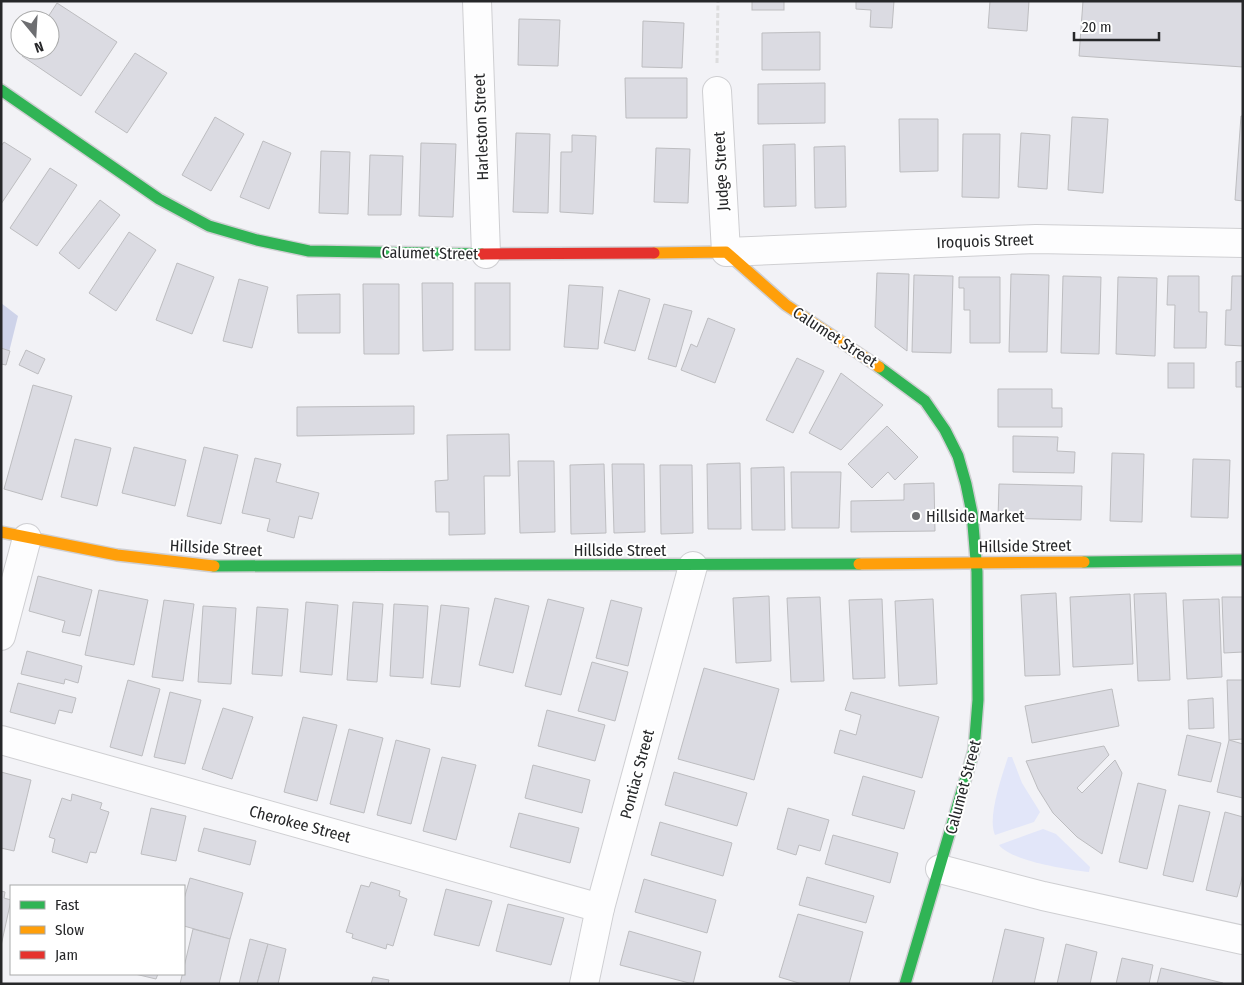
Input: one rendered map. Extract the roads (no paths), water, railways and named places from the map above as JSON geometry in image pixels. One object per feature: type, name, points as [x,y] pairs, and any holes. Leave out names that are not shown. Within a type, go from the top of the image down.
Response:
[{"type":"street","name":"Harleston Street","points":[[477,1],[486,254]]},
{"type":"street","name":"Calumet Street","points":[[1,90],[159,199],[209,226],[257,240],[309,251],[486,254],[726,252],[784,303],[862,353],[927,403],[953,444],[963,468],[974,514],[978,563],[979,706],[976,740],[905,984]]},
{"type":"street","name":"Judge Street","points":[[716,91],[726,252]]},
{"type":"street","name":"Iroquois Street","points":[[726,252],[1036,239],[1243,243]]},
{"type":"street","name":"Hillside Street","points":[[14,535],[82,550],[166,563],[235,567],[693,566],[1243,560]]},
{"type":"street","points":[[1,636],[14,535]]},
{"type":"street","name":"Pontiac Street","points":[[584,984],[600,908],[693,566]]},
{"type":"street","name":"Cherokee Street","points":[[1,740],[600,908]]},
{"type":"street","points":[[940,869],[1043,896],[1243,940]]},
{"type":"place","name":"Hillside Market","points":[[916,516]]}]
